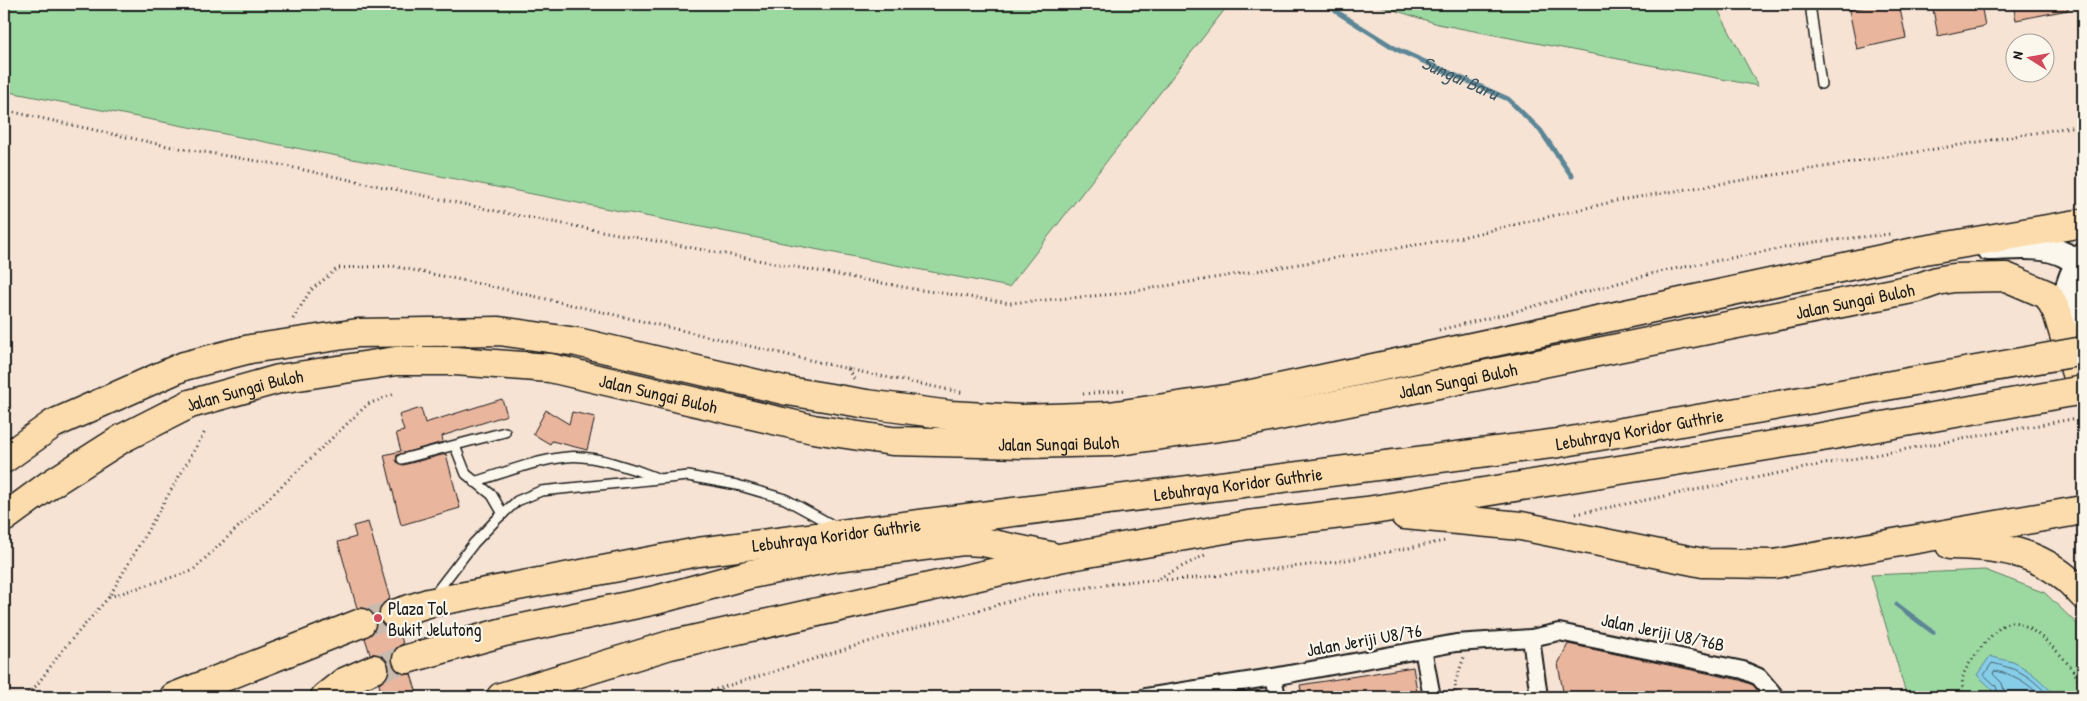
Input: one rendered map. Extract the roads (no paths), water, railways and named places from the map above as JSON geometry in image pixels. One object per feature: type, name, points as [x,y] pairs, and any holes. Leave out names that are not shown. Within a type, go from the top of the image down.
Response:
[{"type":"highway","name":"Jalan Sungai Buloh","points":[[4,459],[53,424],[184,366],[250,349],[358,333],[499,331],[577,342],[788,391],[867,404],[950,415],[1021,419],[1109,416],[1233,398],[1924,250],[2083,222]]},
{"type":"highway","name":"Jalan Sungai Buloh","points":[[4,518],[49,485],[123,438],[190,404],[279,379],[396,361],[455,361],[550,368],[813,429],[892,440],[1025,444],[1112,442],[1234,425],[1917,288],[1937,281],[1976,276],[2006,277],[2048,295],[2057,312],[2082,391]]},
{"type":"highway","name":"Lebuhraya Koridor Guthrie","points":[[394,614],[428,603],[698,552],[1559,443],[2083,351]]},
{"type":"highway","name":"Lebuhraya Koridor Guthrie","points":[[501,697],[670,645],[1058,558],[1248,525],[1367,511],[1816,438],[2082,391]]},
{"type":"highway","points":[[1367,511],[1521,526],[1702,563],[1774,564],[2083,510]]},
{"type":"highway","points":[[407,660],[504,632],[656,600],[751,574],[836,557],[963,541],[983,542],[1058,558]]},
{"type":"highway","points":[[1897,544],[1974,546],[2015,551],[2040,560],[2062,574],[2083,595]]},
{"type":"highway","points":[[174,697],[361,623]]},
{"type":"highway","points":[[325,697],[344,682],[374,670]]},
{"type":"main road","points":[[1924,250],[2037,248],[2051,250],[2081,263],[2072,272],[2066,297],[2070,332],[2082,391]]},
{"type":"street","name":"Jalan Jeriji U8/76B","points":[[1531,638],[1554,632],[1565,632],[1743,670],[1764,681],[1776,697]]},
{"type":"street","name":"Jalan Jeriji U8/76","points":[[1146,697],[1273,677],[1471,641],[1531,638]]},
{"type":"street","points":[[1531,638],[1539,697]]},
{"type":"street","points":[[1423,649],[1432,697]]},
{"type":"street","points":[[1273,677],[1277,697]]},
{"type":"lane","points":[[1810,4],[1820,84]]},
{"type":"lane","points":[[402,459],[505,432]]},
{"type":"lane","points":[[454,446],[462,468],[474,482],[492,495],[503,514]]},
{"type":"lane","points":[[474,482],[529,465],[568,457],[581,457],[630,468],[659,479]]},
{"type":"lane","points":[[428,603],[474,543],[503,514],[517,501],[541,491],[688,476],[737,485],[784,499],[850,534]]},
{"type":"water","points":[[1990,656],[2013,662],[2026,669],[2057,697],[1995,697],[1992,689],[1977,675]]},
{"type":"waterway","name":"Sungai Baru","points":[[1328,4],[1337,12],[1396,49],[1508,99],[1540,130],[1572,176]]},
{"type":"waterway","name":"Sungai Baru","points":[[1897,605],[1933,632]]},
{"type":"tunnel","points":[[361,623],[394,614]]},
{"type":"tunnel","points":[[374,669],[407,659]]},
{"type":"place","name":"Plaza Tol Bukit Jelutong","points":[[378,618]]}]
